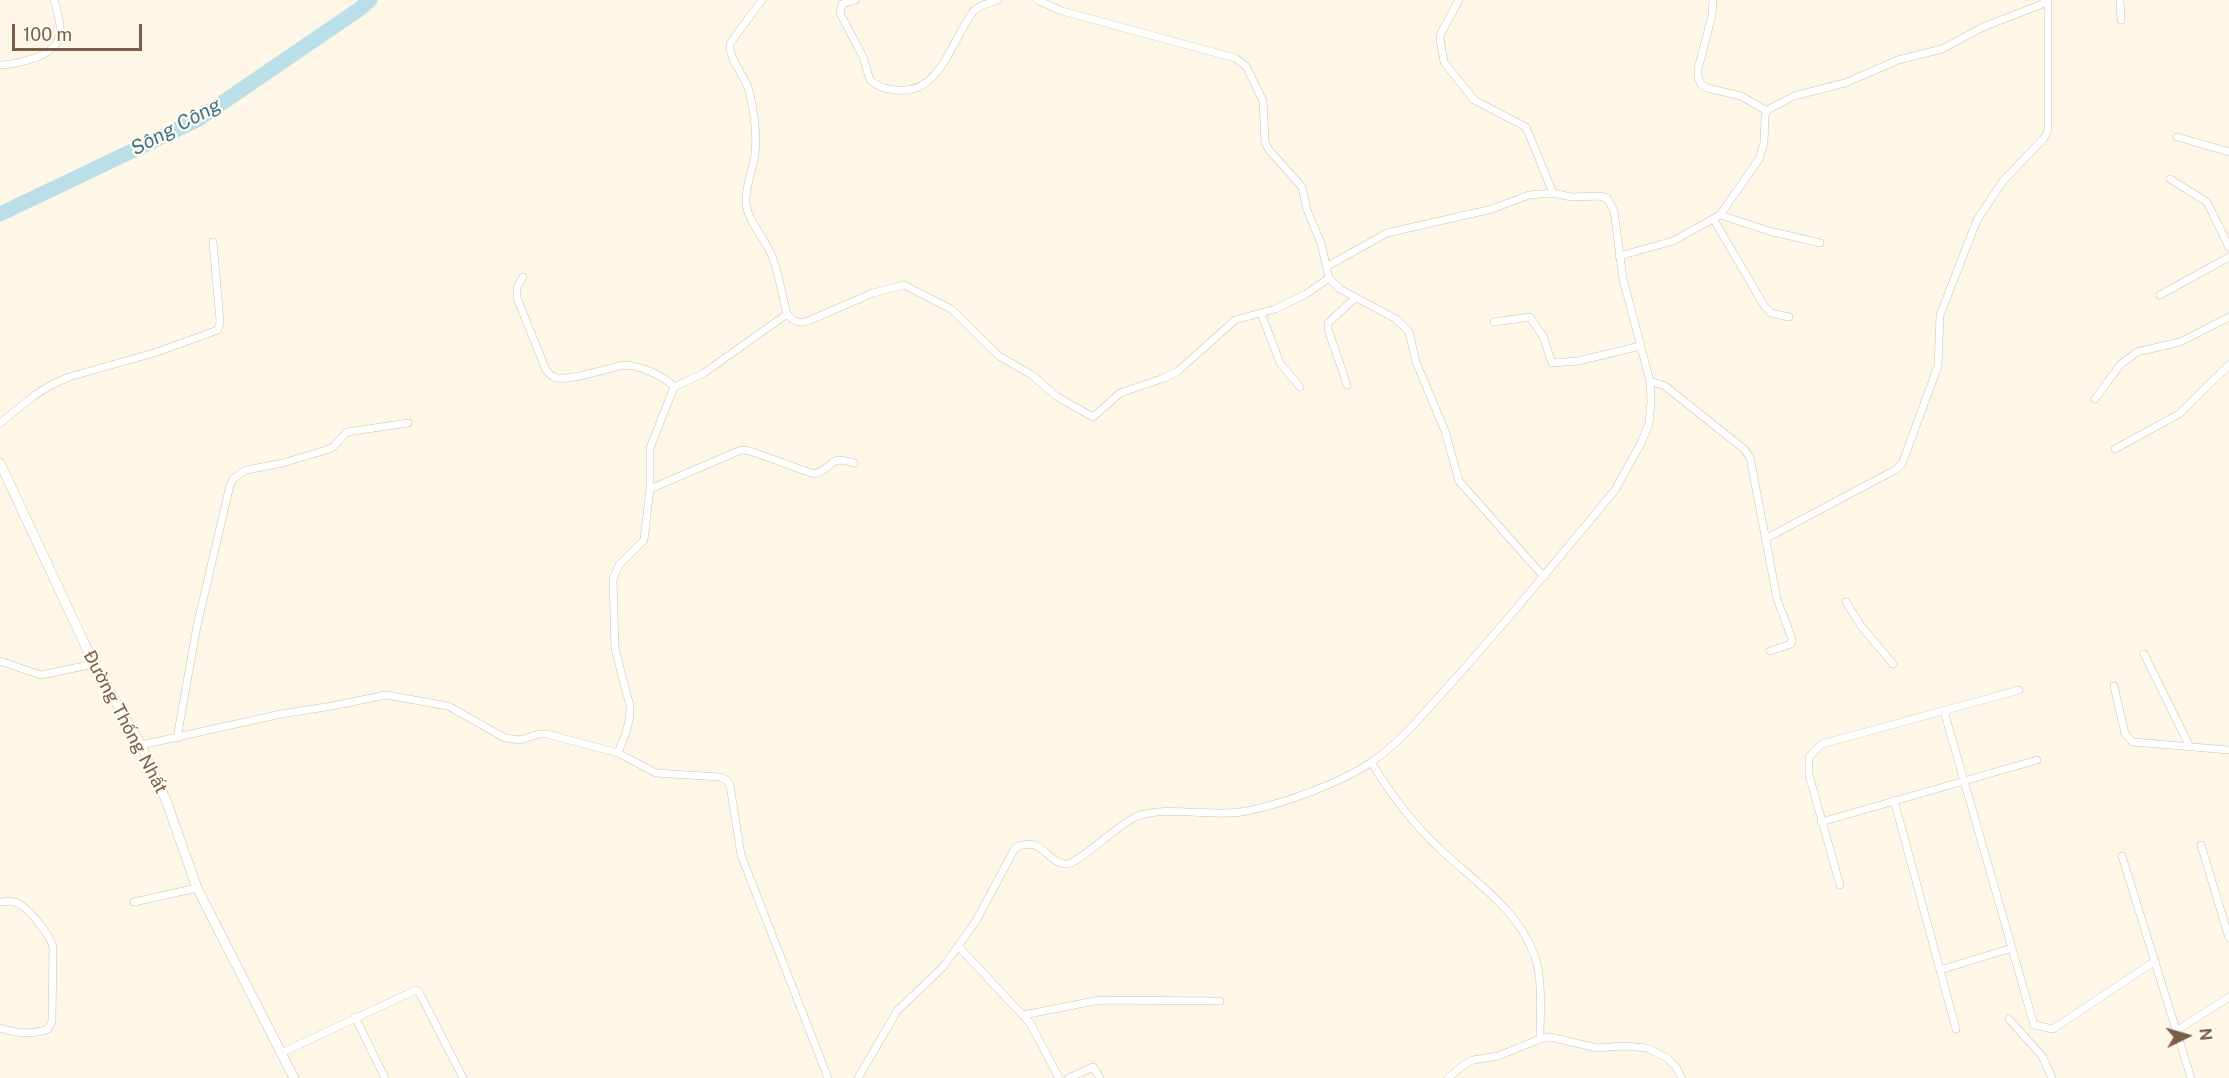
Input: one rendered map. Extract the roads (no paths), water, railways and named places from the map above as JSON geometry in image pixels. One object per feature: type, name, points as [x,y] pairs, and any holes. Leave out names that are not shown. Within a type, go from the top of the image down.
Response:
[{"type":"street","points":[[0,65],[18,63],[45,54],[57,44],[60,26],[54,0]]},
{"type":"street","points":[[762,0],[731,41],[730,48],[748,87],[752,106],[756,145],[746,204],[772,257],[787,314],[792,320],[803,322],[873,293],[904,285],[951,309],[999,356],[1032,375],[1056,396],[1093,417],[1120,393],[1164,378],[1178,370],[1236,320],[1275,309],[1306,294],[1329,278]]},
{"type":"street","points":[[855,0],[842,4],[840,13],[863,57],[870,80],[883,89],[906,92],[924,83],[942,67],[974,11],[998,0]]},
{"type":"street","points":[[1037,0],[1062,11],[1241,61],[1246,66],[1263,101],[1265,142],[1269,150],[1302,187],[1307,210],[1321,243],[1329,278],[1340,289],[1396,319],[1409,332],[1416,362],[1444,431],[1459,481],[1544,577]]},
{"type":"street","points":[[1459,0],[1441,33],[1444,62],[1474,100],[1526,127],[1553,193]]},
{"type":"street","points":[[1713,0],[1712,15],[1698,69],[1701,84],[1707,88],[1741,96],[1767,111]]},
{"type":"street","points":[[1767,111],[1794,96],[1837,86],[1898,60],[1942,49],[1983,27],[2048,0]]},
{"type":"street","points":[[1765,539],[1895,470],[1902,464],[1938,366],[1940,315],[1977,220],[2003,181],[2048,131],[2048,0]]},
{"type":"street","points":[[2120,0],[2121,20]]},
{"type":"street","points":[[1619,256],[1673,241],[1717,218],[1759,159],[1764,143],[1767,111]]},
{"type":"street","points":[[2177,137],[2229,152]]},
{"type":"street","points":[[2170,179],[2207,202],[2229,247]]},
{"type":"street","points":[[858,1078],[897,1011],[943,967],[984,909],[1015,848],[1022,844],[1038,846],[1060,862],[1072,863],[1130,819],[1157,812],[1245,812],[1325,786],[1371,762],[1405,733],[1544,577],[1616,490],[1629,468],[1649,424],[1652,401],[1650,381],[1623,279],[1614,211],[1607,198],[1599,195],[1571,197],[1553,193],[1529,195],[1492,209],[1396,230],[1326,267]]},
{"type":"street","points":[[1717,218],[1820,243]]},
{"type":"street","points":[[1717,218],[1765,307],[1771,313],[1789,318]]},
{"type":"street","points":[[0,423],[35,395],[55,383],[158,352],[218,330],[220,321],[213,242]]},
{"type":"street","points":[[2160,295],[2229,257]]},
{"type":"street","points":[[523,277],[517,287],[517,297],[550,376],[556,379],[568,378],[632,365],[668,381],[674,387]]},
{"type":"street","points":[[1347,385],[1328,323],[1355,298]]},
{"type":"street","points":[[1261,313],[1280,363],[1300,387]]},
{"type":"street","points":[[618,753],[631,715],[615,649],[613,579],[619,565],[644,540],[650,489],[650,448],[674,387],[704,373],[787,314]]},
{"type":"street","points":[[2095,399],[2128,358],[2146,350],[2180,342],[2229,316]]},
{"type":"street","points":[[1494,322],[1530,317],[1543,336],[1552,363],[1578,361],[1640,346]]},
{"type":"street","points":[[2115,449],[2179,414],[2229,365]]},
{"type":"street","points":[[1650,381],[1665,386],[1744,449],[1750,457],[1778,599],[1792,639],[1791,644],[1787,647],[1770,651]]},
{"type":"street","points":[[177,738],[197,626],[230,485],[234,478],[246,470],[283,463],[326,450],[333,447],[347,432],[408,423]]},
{"type":"street","points":[[650,489],[741,450],[750,451],[814,474],[820,472],[835,459],[854,463]]},
{"type":"street","name":"Đường Thống Nhất","points":[[0,463],[94,664],[141,745],[166,800],[197,888],[294,1078]]},
{"type":"street","points":[[1846,602],[1861,626],[1893,664]]},
{"type":"street","points":[[2144,654],[2190,747]]},
{"type":"street","points":[[0,661],[41,675],[94,664]]},
{"type":"street","points":[[2114,686],[2128,739],[2138,743],[2229,750]]},
{"type":"street","points":[[1840,885],[1809,775],[1809,757],[1822,744],[2019,690]]},
{"type":"street","points":[[141,745],[281,714],[342,705],[386,695],[448,706],[512,740],[547,734],[618,753],[656,773],[720,777],[730,785],[741,855],[828,1078]]},
{"type":"street","points":[[1944,711],[2034,1025],[2052,1029],[2155,962]]},
{"type":"street","points":[[1821,822],[2037,760]]},
{"type":"street","points":[[1371,762],[1392,795],[1437,847],[1501,902],[1530,943],[1539,974],[1540,1039]]},
{"type":"street","points":[[1894,801],[1956,1029]]},
{"type":"street","points":[[2201,845],[2229,938]]},
{"type":"street","points":[[2122,856],[2191,1078]]},
{"type":"street","points":[[134,902],[197,888]]},
{"type":"street","points":[[0,902],[13,901],[26,910],[51,938],[54,947],[52,1022],[48,1029],[11,1032],[0,1028]]},
{"type":"street","points":[[958,946],[1023,1015],[1035,1031],[1059,1078]]},
{"type":"street","points":[[1940,970],[2012,948]]},
{"type":"street","points":[[281,1053],[412,990],[419,992],[463,1078]]},
{"type":"street","points":[[2176,1031],[2229,997]]},
{"type":"street","points":[[1023,1015],[1100,1000],[1220,1001]]},
{"type":"street","points":[[355,1017],[385,1078]]},
{"type":"street","points":[[2009,1018],[2042,1056],[2052,1078]]},
{"type":"street","points":[[1448,1078],[1473,1060],[1497,1056],[1540,1039],[1559,1038],[1597,1048],[1625,1046],[1647,1048],[1667,1058],[1682,1078]]},
{"type":"street","points":[[1069,1078],[1093,1067],[1100,1078]]},
{"type":"waterway","name":"Sông Công","points":[[0,214],[197,120],[370,0]]}]
